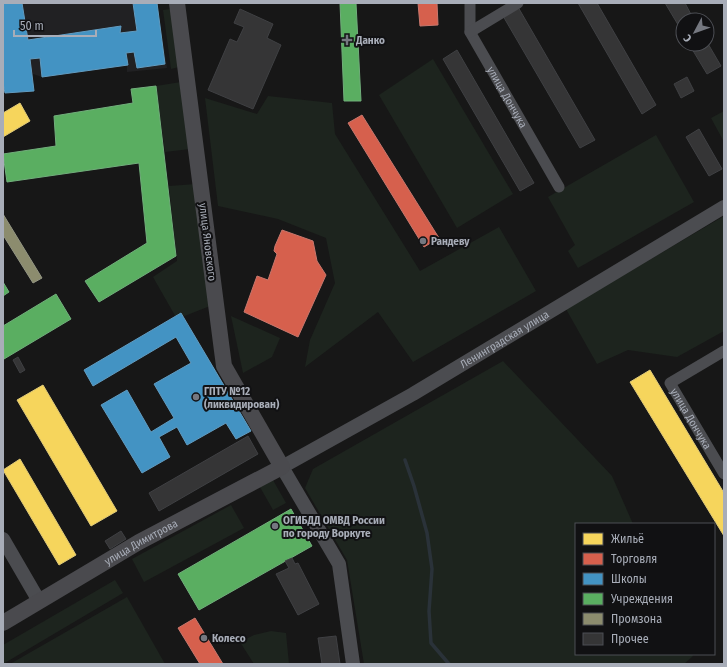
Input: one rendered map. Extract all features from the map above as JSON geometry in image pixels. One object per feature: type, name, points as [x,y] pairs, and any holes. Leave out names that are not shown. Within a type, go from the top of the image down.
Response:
[{"type":"main road","name":"улица Яновского","points":[[177,3],[224,366],[282,467]]},
{"type":"main road","name":"улица Димитрова","points":[[3,623],[139,542],[282,467]]},
{"type":"street","name":"улица Дончука","points":[[470,3],[470,32],[559,187]]},
{"type":"street","points":[[470,32],[518,3]]},
{"type":"street","name":"Ленинградская улица","points":[[282,467],[413,394],[724,207]]},
{"type":"street","name":"улица Дончука","points":[[724,351],[670,383],[724,474]]},
{"type":"street","points":[[282,467],[339,564],[353,664]]},
{"type":"street","points":[[3,539],[39,602]]},
{"type":"shaded area","points":[[3,3],[157,3],[167,68],[127,72],[127,65],[42,77],[33,74],[31,90],[5,93],[3,82]]},
{"type":"shaded area","points":[[171,9],[179,67],[171,69],[163,10]]},
{"type":"shaded area","points":[[433,59],[513,194],[457,228],[379,95]]},
{"type":"shaded area","points":[[181,82],[190,149],[165,152],[156,86]]},
{"type":"shaded area","points":[[268,96],[332,103],[335,134],[420,271],[499,227],[536,291],[413,362],[378,312],[305,367],[310,340],[335,283],[326,238],[278,219],[218,206],[205,98],[257,114]]},
{"type":"shaded area","points":[[724,111],[724,142],[711,118]]},
{"type":"shaded area","points":[[656,135],[694,202],[578,268],[568,251],[575,245],[548,197]]},
{"type":"shaded area","points":[[196,184],[210,306],[177,319],[153,277],[177,261],[169,186]]},
{"type":"shaded area","points":[[724,216],[724,331],[677,357],[628,350],[597,364],[566,309]]},
{"type":"shaded area","points":[[231,316],[280,338],[272,357],[243,373]]},
{"type":"shaded area","points":[[503,361],[612,476],[633,523],[575,523],[575,655],[693,656],[684,664],[364,664],[347,560],[305,488],[313,469]]},
{"type":"shaded area","points":[[273,480],[286,503],[273,510],[260,487]]},
{"type":"shaded area","points":[[231,505],[244,528],[144,582],[132,559]]},
{"type":"shaded area","points":[[115,580],[123,593],[3,664],[3,645]]},
{"type":"shaded area","points":[[127,597],[165,664],[10,664]]},
{"type":"shaded area","points":[[271,631],[286,633],[289,664],[254,664],[240,642],[254,635]]},
{"type":"building: Жильё","points":[[20,103],[30,121],[3,137],[3,113]]},
{"type":"building: Жильё","points":[[650,370],[724,493],[724,536],[630,382]]},
{"type":"building: Жильё","points":[[43,385],[117,511],[91,526],[17,400]]},
{"type":"building: Жильё","points":[[20,459],[76,555],[59,565],[3,470]]},
{"type":"building: Торговля","points":[[418,3],[437,3],[438,25],[420,26]]},
{"type":"building: Торговля","points":[[362,115],[439,238],[424,247],[348,123]]},
{"type":"building: Торговля","points":[[282,230],[313,241],[317,261],[326,275],[298,337],[244,312],[257,276],[268,280],[277,254],[274,251],[275,246]]},
{"type":"building: Торговля","points":[[195,618],[223,664],[200,664],[178,628]]},
{"type":"building: Школы","points":[[3,3],[22,3],[28,40],[121,26],[120,33],[137,31],[133,3],[157,3],[165,64],[137,68],[134,52],[126,53],[128,65],[42,77],[40,58],[30,59],[34,91],[5,93],[3,83]]},
{"type":"building: Школы","name":"ГПТУ №12 (ликвидирован)","points":[[181,313],[251,431],[236,439],[226,423],[187,445],[177,427],[159,437],[170,457],[142,473],[101,405],[127,390],[151,432],[174,418],[154,384],[191,363],[176,337],[93,386],[84,370]]},
{"type":"building: Учреждения","points":[[340,3],[356,3],[361,101],[344,101]]},
{"type":"building: Учреждения","points":[[156,86],[176,256],[99,302],[85,281],[147,243],[139,163],[7,182],[3,154],[56,146],[54,116],[133,103],[131,89]]},
{"type":"building: Учреждения","points":[[3,282],[9,292],[3,296]]},
{"type":"building: Учреждения","points":[[56,294],[71,319],[4,359],[3,326]]},
{"type":"building: Учреждения","points":[[291,509],[312,546],[199,610],[178,574]]},
{"type":"building: Промзона","points":[[3,214],[42,278],[33,283],[3,235]]},
{"type":"building: Прочее","points":[[578,3],[597,3],[656,105],[642,114]]},
{"type":"building: Прочее","points":[[665,3],[685,3],[690,12],[675,12],[675,20]]},
{"type":"building: Прочее","points":[[518,7],[595,140],[580,148],[503,16]]},
{"type":"building: Прочее","points":[[240,9],[273,24],[267,38],[281,45],[253,109],[208,90],[230,39],[237,42],[244,27],[234,23]]},
{"type":"building: Прочее","points":[[457,50],[534,183],[520,191],[443,59]]},
{"type":"building: Прочее","points":[[694,52],[713,52],[721,66],[707,74]]},
{"type":"building: Прочее","points":[[687,77],[694,91],[681,98],[674,84]]},
{"type":"building: Прочее","points":[[699,129],[722,169],[709,176],[686,137]]},
{"type":"building: Прочее","points":[[18,357],[25,370],[20,373],[13,360]]},
{"type":"building: Прочее","points":[[248,436],[258,454],[159,511],[149,493]]},
{"type":"building: Прочее","points":[[121,531],[126,539],[110,549],[105,541]]},
{"type":"building: Прочее","points":[[292,558],[295,564],[298,563],[319,604],[298,615],[276,574],[289,568],[285,561]]},
{"type":"building: Прочее","points":[[336,636],[340,664],[322,664],[318,638]]},
{"type":"waterway","points":[[405,460],[427,533],[432,569],[429,611],[431,643],[449,664]]},
{"type":"place","name":"Данко","points":[[347,40]]},
{"type":"place","name":"Рандеву","points":[[423,241]]},
{"type":"place","name":"ГПТУ №12 (ликвидирован)","points":[[196,397]]},
{"type":"place","name":"ОГИБДД ОМВД России по городу Воркуте","points":[[275,526]]},
{"type":"place","name":"Колесо","points":[[204,638]]}]
